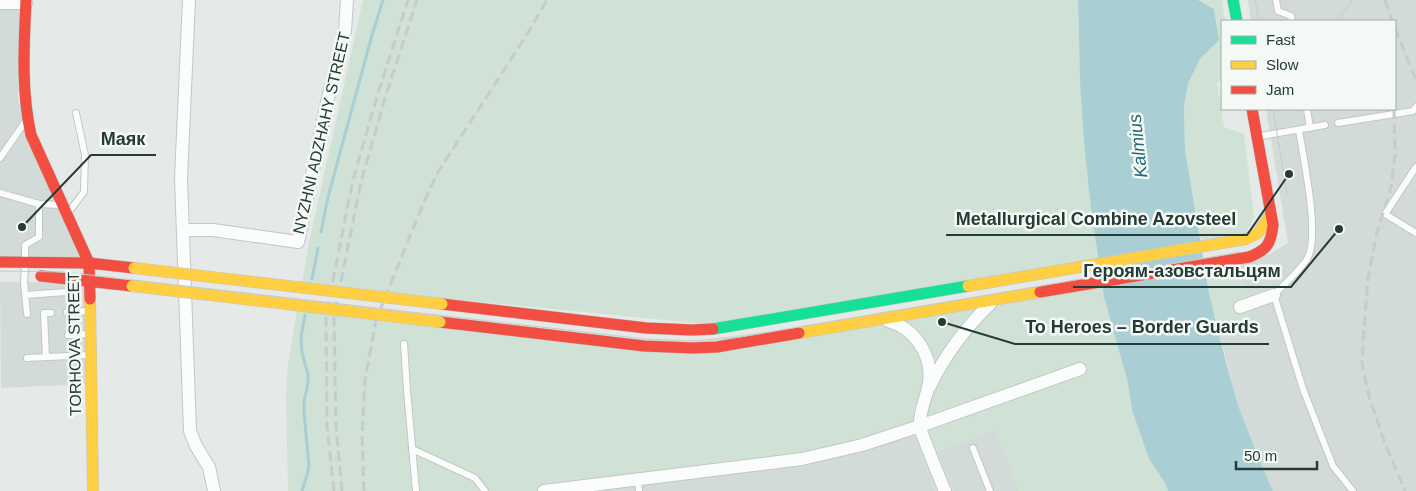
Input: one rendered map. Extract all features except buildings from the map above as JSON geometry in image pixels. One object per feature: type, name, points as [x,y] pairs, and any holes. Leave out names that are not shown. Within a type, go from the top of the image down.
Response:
[{"type":"main road","points":[[1233,0],[1237,20]]},
{"type":"main road","name":"TORHOVA STREET","points":[[26,1],[24,101],[26,119],[31,135],[90,263],[93,491]]},
{"type":"main road","points":[[21,275],[90,281],[637,345],[668,348],[717,346],[1252,256],[1267,246],[1272,238],[1273,225],[1252,110]]},
{"type":"main road","points":[[0,262],[90,263],[567,319],[669,330],[692,330],[738,326],[1238,241],[1256,236],[1271,214]]},
{"type":"street","points":[[189,0],[181,178],[190,431],[196,446],[209,467],[214,491]]},
{"type":"street","name":"NYZHNI ADZHAHY STREET","points":[[183,230],[214,230],[298,242],[326,102],[345,31],[347,0]]},
{"type":"street","points":[[0,3],[26,1]]},
{"type":"street","points":[[1240,307],[1274,295]]},
{"type":"street","points":[[926,393],[960,336],[994,300]]},
{"type":"street","points":[[882,319],[891,321],[907,330],[919,342],[927,358],[929,376],[920,426],[944,491]]},
{"type":"street","points":[[544,491],[639,485],[802,459],[862,445],[1080,369]]},
{"type":"lane","points":[[1276,0],[1278,11],[1291,16],[1292,20]]},
{"type":"lane","points":[[1307,110],[1310,128]]},
{"type":"lane","points":[[1338,123],[1415,111]]},
{"type":"lane","points":[[0,193],[65,210],[84,192],[85,155],[76,112]]},
{"type":"lane","points":[[0,158],[26,119]]},
{"type":"lane","points":[[1257,136],[1325,125]]},
{"type":"lane","points":[[1299,130],[1309,191],[1312,243],[1308,257],[1274,295],[1303,389],[1333,466],[1353,491]]},
{"type":"lane","points":[[1416,167],[1386,214],[1416,233]]},
{"type":"lane","points":[[16,245],[25,245],[39,237],[39,204]]},
{"type":"lane","points":[[25,245],[25,262],[21,275],[26,294],[27,314]]},
{"type":"lane","points":[[26,294],[66,292],[74,300],[74,311]]},
{"type":"lane","points":[[67,312],[90,310]]},
{"type":"lane","points":[[46,357],[48,336],[44,313],[51,313]]},
{"type":"lane","points":[[68,335],[91,334]]},
{"type":"lane","points":[[404,344],[416,491]]},
{"type":"lane","points":[[27,358],[91,355]]},
{"type":"lane","points":[[974,448],[990,491]]},
{"type":"lane","points":[[412,449],[476,478],[485,491]]},
{"type":"shaded area","points":[[1248,0],[1416,0],[1416,491],[1273,491],[1239,408],[1220,335],[1251,322],[1241,262],[1266,256],[1288,243],[1266,110],[1396,110],[1396,20],[1251,20]]},
{"type":"shaded area","points":[[0,9],[20,9],[18,101],[80,258],[0,258]]},
{"type":"shaded area","points":[[0,282],[62,282],[85,285],[86,384],[1,388]]},
{"type":"shaded area","points":[[996,429],[1019,491],[953,491],[938,451]]},
{"type":"shaded area","points":[[913,433],[935,491],[579,491]]},
{"type":"green space","points":[[363,0],[1078,0],[1084,143],[1099,260],[715,325],[302,284],[309,242]]},
{"type":"green space","points":[[1198,0],[1222,0],[1225,20],[1221,20],[1221,79],[1217,83],[1224,127],[1244,134],[1254,217],[1245,235],[1201,243],[1185,150],[1184,107],[1188,84],[1200,59],[1219,40],[1214,9]]},
{"type":"green space","points":[[1241,262],[1252,322],[1220,335],[1209,293],[1205,268]]},
{"type":"green space","points":[[1102,286],[1128,383],[1132,410],[1149,459],[1165,483],[1168,491],[1019,491],[995,429],[938,451],[953,491],[935,491],[913,433],[863,449],[579,491],[288,491],[286,395],[288,364],[297,309],[637,349]]},
{"type":"water","name":"Kalmius","points":[[1078,0],[1198,0],[1214,9],[1219,40],[1200,59],[1188,84],[1184,107],[1185,150],[1209,293],[1225,358],[1239,408],[1273,491],[1168,491],[1165,483],[1149,459],[1132,410],[1128,383],[1104,297],[1084,143]]},
{"type":"waterway","points":[[321,232],[328,197],[383,0]]},
{"type":"waterway","points":[[312,279],[318,248]]},
{"type":"waterway","points":[[302,491],[309,466],[304,413],[308,374],[302,353],[301,337],[305,315]]},
{"type":"tram line","points":[[1255,0],[1259,20]]},
{"type":"tram line","points":[[1337,20],[1352,0]]},
{"type":"tram line","points":[[1273,110],[1287,194]]},
{"type":"tram line","points":[[0,271],[61,272],[645,339],[693,341],[740,337],[1240,252]]},
{"type":"railway","points":[[334,491],[327,427],[326,315],[353,180],[378,93],[408,0]]},
{"type":"railway","points":[[342,491],[336,426],[334,316],[361,182],[386,95],[417,0]]},
{"type":"railway","points":[[364,491],[362,436],[365,380],[376,320],[438,172],[526,36],[547,0]]},
{"type":"railway","points":[[1385,0],[1392,20]]},
{"type":"railway","points":[[1396,30],[1416,80]]},
{"type":"railway","points":[[1394,110],[1395,154],[1391,187],[1377,232],[1368,279],[1362,364],[1369,396],[1384,441],[1405,491]]},
{"type":"traffic: fast","points":[[1233,0],[1237,20]]},
{"type":"traffic: fast","points":[[713,329],[968,286]]},
{"type":"traffic: slow","points":[[968,286],[1246,239],[1258,233],[1271,214]]},
{"type":"traffic: slow","points":[[134,268],[442,304]]},
{"type":"traffic: slow","points":[[132,286],[440,322]]},
{"type":"traffic: slow","points":[[799,333],[1040,292]]},
{"type":"traffic: slow","points":[[90,299],[93,491]]},
{"type":"traffic: jam","points":[[26,0],[24,84],[31,135],[89,263],[90,299]]},
{"type":"traffic: jam","points":[[1040,292],[1249,257],[1264,249],[1271,237],[1273,225],[1252,110]]},
{"type":"traffic: jam","points":[[0,262],[89,263],[134,268]]},
{"type":"traffic: jam","points":[[41,276],[132,286]]},
{"type":"traffic: jam","points":[[442,304],[646,328],[713,329]]},
{"type":"traffic: jam","points":[[440,322],[644,346],[693,348],[717,347],[799,333]]},
{"type":"place","name":"Metallurgical Combine Azovsteel","points":[[1289,174]]},
{"type":"place","name":"Маяк","points":[[22,227]]},
{"type":"place","name":"Героям-азовстальцям","points":[[1339,229]]},
{"type":"place","name":"To Heroes – Border Guards","points":[[942,322]]}]
